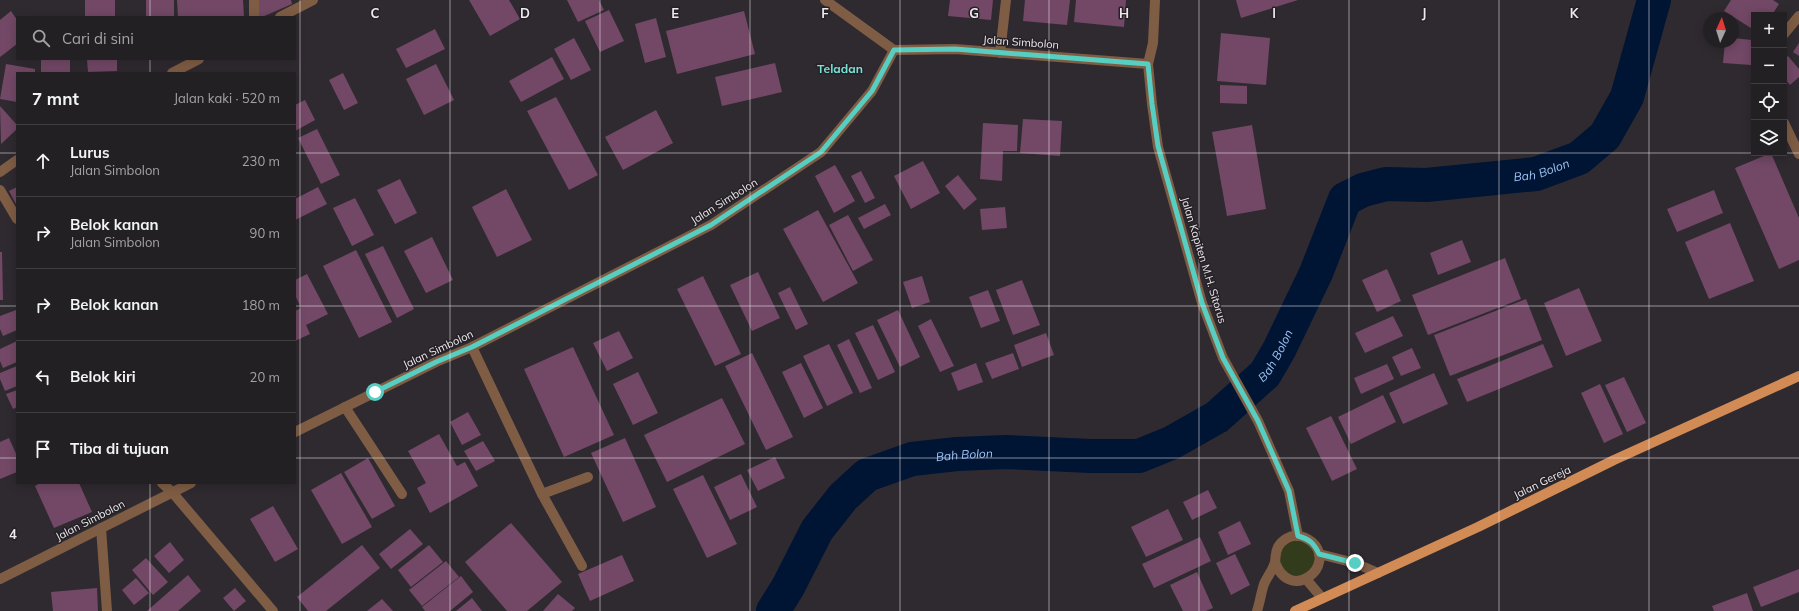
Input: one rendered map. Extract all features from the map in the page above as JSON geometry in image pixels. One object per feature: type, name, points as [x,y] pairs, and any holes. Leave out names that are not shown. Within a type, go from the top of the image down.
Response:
[{"type":"main road","name":"Jalan Gereja","points":[[1295,611],[1471,531],[1614,460],[1799,376]]},
{"type":"street","points":[[254,0],[254,16]]},
{"type":"street","points":[[282,16],[313,0]]},
{"type":"street","points":[[825,0],[894,50]]},
{"type":"street","points":[[1000,52],[1006,0]]},
{"type":"street","name":"Jalan Kapiten M.H. Sitorus","points":[[1155,0],[1153,43],[1148,64],[1158,146],[1202,303],[1223,358],[1258,421],[1289,491],[1298,536]]},
{"type":"street","points":[[1787,30],[1799,16]]},
{"type":"street","name":"Jalan Simbolon","points":[[296,432],[436,362],[472,347],[711,225],[821,152],[872,91],[894,50],[955,49],[1148,64]]},
{"type":"street","points":[[174,72],[197,60]]},
{"type":"street","points":[[1787,129],[1799,154]]},
{"type":"street","points":[[0,172],[16,161]]},
{"type":"street","points":[[0,190],[16,217]]},
{"type":"street","points":[[472,347],[542,494],[582,566]]},
{"type":"street","points":[[345,407],[402,494]]},
{"type":"street","points":[[542,494],[588,477]]},
{"type":"street","points":[[163,484],[172,492],[273,611]]},
{"type":"street","name":"Jalan Simbolon","points":[[0,579],[189,484]]},
{"type":"street","points":[[101,528],[107,611]]},
{"type":"street","points":[[1298,536],[1307,538],[1315,545],[1319,554],[1319,564],[1314,573],[1306,579],[1296,581],[1286,578],[1278,572],[1275,562],[1275,553],[1280,544],[1288,538],[1298,536]]},
{"type":"street","points":[[1319,554],[1355,563],[1378,573]]},
{"type":"street","points":[[1257,611],[1264,583],[1275,562]]},
{"type":"street","points":[[1306,579],[1322,598]]},
{"type":"green space","points":[[1295,537],[1312,543],[1318,560],[1308,576],[1290,577],[1277,565],[1280,547]]},
{"type":"building","points":[[85,0],[115,0],[115,16],[85,16]]},
{"type":"building","points":[[146,0],[174,0],[174,16],[146,16]]},
{"type":"building","points":[[177,0],[243,0],[244,16],[178,16]]},
{"type":"building","points":[[258,0],[291,0],[292,4],[264,16],[258,16]]},
{"type":"building","points":[[469,0],[509,0],[520,19],[490,36]]},
{"type":"building","points":[[567,0],[599,0],[604,10],[578,22]]},
{"type":"building","points":[[950,0],[993,0],[991,20],[948,16]]},
{"type":"building","points":[[1025,0],[1070,0],[1067,25],[1023,21]]},
{"type":"building","points":[[1076,0],[1126,0],[1124,27],[1074,22]]},
{"type":"building","points":[[1236,0],[1298,0],[1241,18]]},
{"type":"building","points":[[1731,0],[1773,0],[1779,4],[1774,12],[1751,12],[1751,28],[1739,20],[1739,12],[1724,11]]},
{"type":"building","points":[[609,10],[624,41],[600,52],[585,21]]},
{"type":"building","points":[[11,11],[16,18],[16,45],[0,57],[0,20]]},
{"type":"building","points":[[744,11],[755,54],[677,74],[666,31]]},
{"type":"building","points":[[656,18],[666,57],[645,63],[635,24]]},
{"type":"building","points":[[435,29],[445,49],[406,68],[396,49]]},
{"type":"building","points":[[1221,33],[1270,38],[1266,85],[1217,81]]},
{"type":"building","points":[[574,38],[591,70],[571,80],[554,49]]},
{"type":"building","points":[[1739,39],[1751,40],[1751,65],[1723,63],[1724,48],[1739,48]]},
{"type":"building","points":[[1799,43],[1799,56],[1793,52]]},
{"type":"building","points":[[1788,56],[1799,69],[1799,77],[1790,85],[1787,82]]},
{"type":"building","points":[[552,57],[564,79],[521,102],[509,81]]},
{"type":"building","points":[[41,60],[70,60],[70,72],[41,72]]},
{"type":"building","points":[[87,60],[117,60],[117,71],[88,72]]},
{"type":"building","points":[[775,63],[782,92],[722,106],[715,77]]},
{"type":"building","points":[[6,64],[35,69],[35,72],[16,72],[16,102],[0,99]]},
{"type":"building","points":[[436,64],[454,100],[424,115],[406,79]]},
{"type":"building","points":[[343,73],[358,103],[344,110],[329,80]]},
{"type":"building","points":[[1220,85],[1247,86],[1247,104],[1220,103]]},
{"type":"building","points":[[556,97],[598,175],[569,190],[527,111]]},
{"type":"building","points":[[305,100],[315,120],[296,130],[296,104]]},
{"type":"building","points":[[0,106],[16,124],[16,130],[1,144]]},
{"type":"building","points":[[656,110],[673,143],[623,170],[605,137]]},
{"type":"building","points":[[1023,119],[1062,121],[1060,156],[1020,153]]},
{"type":"building","points":[[983,123],[1018,125],[1017,151],[1003,151],[1002,181],[980,179]]},
{"type":"building","points":[[1252,125],[1266,209],[1227,216],[1212,132]]},
{"type":"building","points":[[317,129],[340,175],[321,184],[298,138]]},
{"type":"building","points":[[1764,156],[1772,156],[1799,218],[1799,260],[1779,269],[1735,168]]},
{"type":"building","points":[[923,161],[940,193],[911,209],[894,176]]},
{"type":"building","points":[[835,165],[855,201],[834,213],[815,176]]},
{"type":"building","points":[[861,171],[875,198],[865,203],[851,176]]},
{"type":"building","points":[[958,175],[977,199],[964,210],[945,186]]},
{"type":"building","points":[[400,179],[417,213],[395,224],[377,190]]},
{"type":"building","points":[[318,187],[327,204],[296,220],[296,198]]},
{"type":"building","points":[[16,188],[16,204],[9,191]]},
{"type":"building","points":[[506,189],[532,240],[497,257],[472,207]]},
{"type":"building","points":[[1714,190],[1723,213],[1677,232],[1667,209]]},
{"type":"building","points":[[355,198],[374,235],[352,246],[333,208]]},
{"type":"building","points":[[885,204],[891,215],[864,229],[858,218]]},
{"type":"building","points":[[1005,207],[1007,228],[982,230],[980,209]]},
{"type":"building","points":[[818,210],[858,283],[823,302],[783,229]]},
{"type":"building","points":[[848,215],[873,260],[853,271],[829,225]]},
{"type":"building","points":[[1730,223],[1754,281],[1709,299],[1685,242]]},
{"type":"building","points":[[432,237],[453,280],[426,293],[404,251]]},
{"type":"building","points":[[1462,240],[1471,262],[1438,275],[1430,253]]},
{"type":"building","points":[[383,246],[414,309],[397,318],[365,254]]},
{"type":"building","points":[[356,250],[392,322],[359,338],[323,266]]},
{"type":"building","points":[[0,252],[2,252],[3,300],[0,300]]},
{"type":"building","points":[[1505,258],[1521,299],[1428,335],[1412,295]]},
{"type":"building","points":[[1387,269],[1401,301],[1377,312],[1362,280]]},
{"type":"building","points":[[758,272],[780,318],[752,331],[730,285]]},
{"type":"building","points":[[307,274],[328,314],[306,325],[310,334],[296,341],[296,310],[301,308],[296,297],[296,280]]},
{"type":"building","points":[[703,276],[741,354],[715,366],[677,289]]},
{"type":"building","points":[[922,276],[930,302],[912,308],[903,282]]},
{"type":"building","points":[[1022,280],[1040,325],[1013,335],[996,290]]},
{"type":"building","points":[[790,287],[808,324],[796,330],[778,293]]},
{"type":"building","points":[[1579,288],[1602,341],[1566,356],[1544,303]]},
{"type":"building","points":[[988,290],[1000,321],[981,328],[969,297]]},
{"type":"building","points":[[1526,299],[1542,340],[1450,376],[1434,335]]},
{"type":"building","points":[[16,310],[16,330],[3,336],[0,329],[0,316]]},
{"type":"building","points":[[898,310],[920,357],[900,367],[877,320]]},
{"type":"building","points":[[1393,316],[1403,336],[1365,353],[1355,333]]},
{"type":"building","points":[[931,319],[954,366],[940,372],[918,326]]},
{"type":"building","points":[[873,325],[895,372],[878,380],[855,333]]},
{"type":"building","points":[[619,331],[633,358],[607,371],[593,343]]},
{"type":"building","points":[[1046,333],[1054,355],[1022,367],[1014,345]]},
{"type":"building","points":[[849,339],[872,388],[860,393],[837,345]]},
{"type":"building","points":[[16,341],[16,362],[3,368],[0,361],[0,349]]},
{"type":"building","points":[[829,344],[853,393],[827,406],[803,356]]},
{"type":"building","points":[[1543,344],[1553,367],[1467,402],[1457,379]]},
{"type":"building","points":[[573,347],[614,435],[564,457],[524,369]]},
{"type":"building","points":[[1412,348],[1421,368],[1401,376],[1392,357]]},
{"type":"building","points":[[752,353],[793,437],[766,450],[725,366]]},
{"type":"building","points":[[1013,353],[1019,369],[992,379],[985,363]]},
{"type":"building","points":[[801,363],[823,408],[804,418],[782,372]]},
{"type":"building","points":[[976,363],[983,382],[958,391],[951,373]]},
{"type":"building","points":[[1387,364],[1394,379],[1361,394],[1354,378]]},
{"type":"building","points":[[16,366],[16,386],[5,391],[0,379],[0,373]]},
{"type":"building","points":[[638,372],[658,413],[633,425],[613,384]]},
{"type":"building","points":[[1434,373],[1448,404],[1403,424],[1389,393]]},
{"type":"building","points":[[1624,377],[1646,423],[1627,432],[1605,385]]},
{"type":"building","points":[[1600,384],[1623,434],[1604,443],[1581,393]]},
{"type":"building","points":[[16,390],[16,408],[13,409],[6,394]]},
{"type":"building","points":[[1383,395],[1396,422],[1351,444],[1338,417]]},
{"type":"building","points":[[722,398],[745,444],[667,482],[644,435]]},
{"type":"building","points":[[468,412],[481,435],[462,445],[450,422]]},
{"type":"building","points":[[1331,416],[1357,469],[1332,481],[1306,428]]},
{"type":"building","points":[[439,434],[457,466],[465,462],[478,486],[430,513],[417,488],[426,483],[408,451]]},
{"type":"building","points":[[9,438],[16,454],[16,472],[0,479],[0,442]]},
{"type":"building","points":[[625,438],[656,507],[623,522],[591,453]]},
{"type":"building","points":[[483,441],[495,461],[476,471],[464,451]]},
{"type":"building","points":[[775,457],[785,478],[758,491],[747,470]]},
{"type":"building","points":[[368,458],[395,506],[372,519],[344,472]]},
{"type":"building","points":[[341,473],[372,527],[342,544],[311,490]]},
{"type":"building","points":[[741,474],[757,507],[730,520],[714,487]]},
{"type":"building","points":[[703,475],[737,544],[707,558],[673,489]]},
{"type":"building","points":[[38,484],[79,484],[92,512],[54,528],[35,486]]},
{"type":"building","points":[[1208,490],[1217,508],[1192,520],[1183,502]]},
{"type":"building","points":[[273,506],[298,549],[275,562],[250,519]]},
{"type":"building","points":[[1168,509],[1183,540],[1146,557],[1131,527]]},
{"type":"building","points":[[1240,521],[1251,544],[1228,555],[1218,532]]},
{"type":"building","points":[[511,523],[562,582],[527,611],[507,611],[465,562]]},
{"type":"building","points":[[410,529],[423,544],[391,569],[379,554]]},
{"type":"building","points":[[1200,537],[1211,561],[1154,588],[1142,564]]},
{"type":"building","points":[[170,542],[184,560],[169,573],[154,556]]},
{"type":"building","points":[[362,545],[380,568],[326,611],[308,611],[297,597]]},
{"type":"building","points":[[429,545],[443,562],[411,587],[398,570]]},
{"type":"building","points":[[1235,554],[1250,585],[1231,595],[1216,563]]},
{"type":"building","points":[[622,555],[634,581],[590,601],[578,574]]},
{"type":"building","points":[[146,558],[168,582],[153,595],[132,570]]},
{"type":"building","points":[[446,561],[459,577],[422,606],[409,590]]},
{"type":"building","points":[[1799,569],[1799,592],[1761,607],[1753,587]]},
{"type":"building","points":[[1197,572],[1213,608],[1206,611],[1183,611],[1170,585]]},
{"type":"building","points":[[188,575],[201,591],[178,611],[147,611]]},
{"type":"building","points":[[461,576],[473,592],[450,611],[425,611],[422,607]]},
{"type":"building","points":[[136,578],[149,593],[134,605],[122,590]]},
{"type":"building","points":[[97,588],[98,611],[53,611],[51,592]]},
{"type":"building","points":[[235,588],[246,601],[234,611],[223,598]]},
{"type":"building","points":[[1747,593],[1753,611],[1714,611],[1712,606]]},
{"type":"building","points":[[558,594],[575,608],[572,611],[543,611]]},
{"type":"building","points":[[472,598],[482,611],[456,611]]},
{"type":"building","points":[[382,599],[393,611],[367,611]]},
{"type":"waterway","name":"Bah Bolon","points":[[773,611],[788,587],[817,530],[843,497],[867,475],[912,459],[957,454],[1006,452],[1090,456],[1139,456],[1171,443],[1217,417],[1265,374],[1279,350],[1316,273],[1345,199],[1363,190],[1386,184],[1426,185],[1536,174],[1579,158],[1605,136],[1627,97],[1654,0]]},
{"type":"district","name":"Teladan","points":[[840,68]]},
{"type":"route","points":[[375,392],[436,362],[472,347],[711,225],[821,152],[872,91],[894,50],[955,49],[1148,64],[1158,146],[1202,303],[1223,358],[1258,421],[1289,491],[1298,536],[1307,538],[1315,545],[1319,554],[1355,563]]}]
